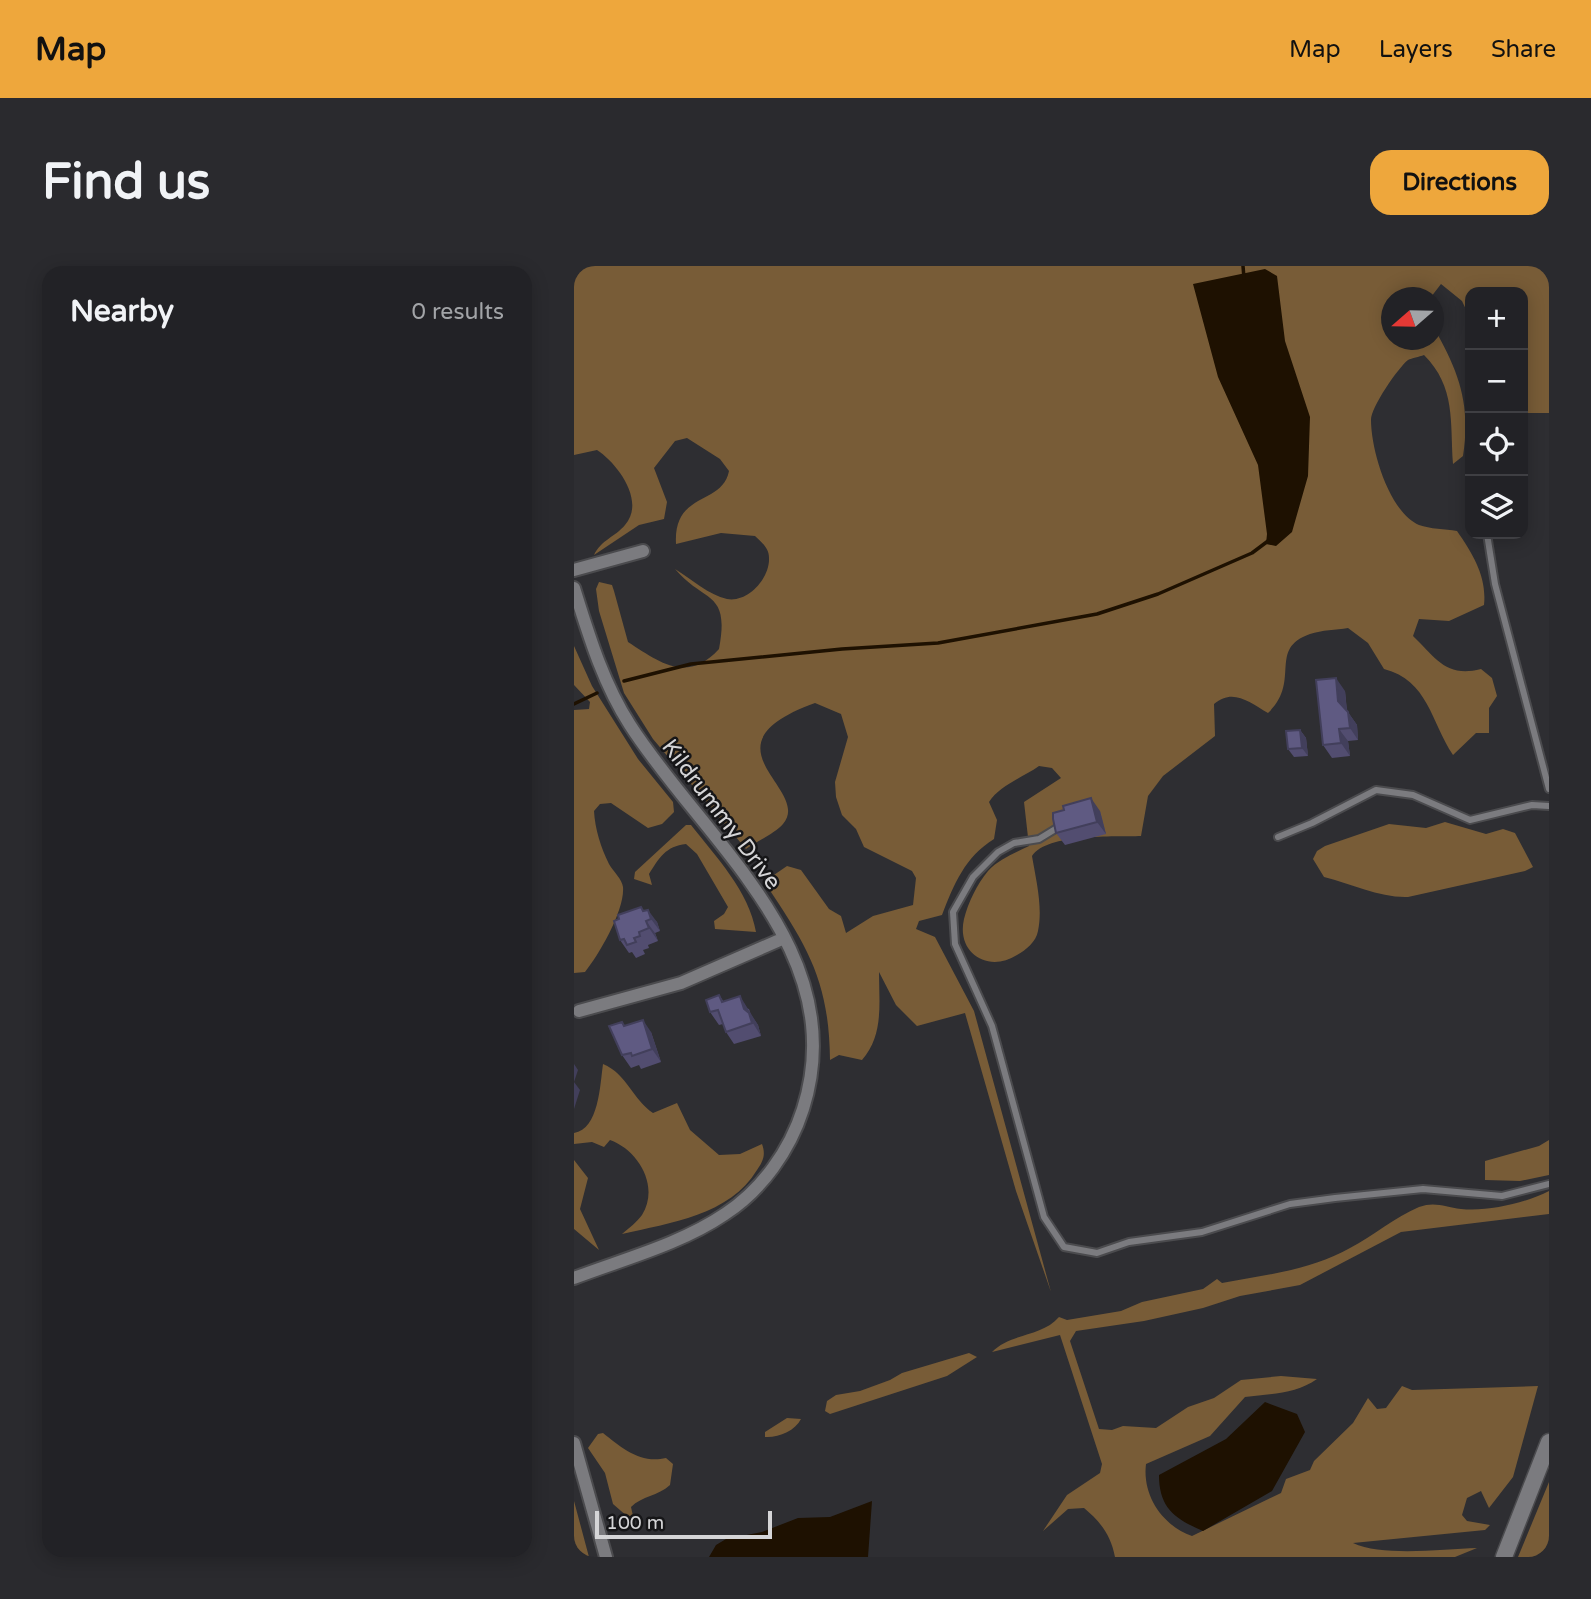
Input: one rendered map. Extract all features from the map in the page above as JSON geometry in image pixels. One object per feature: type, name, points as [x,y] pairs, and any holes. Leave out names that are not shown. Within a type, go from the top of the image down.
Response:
[{"type":"street","points":[[574,570],[643,551]]},
{"type":"street","name":"Kildrummy Drive","points":[[574,588],[592,646],[621,709],[647,750],[740,865],[782,939],[798,970],[809,1003],[814,1053],[809,1089],[786,1148],[753,1191],[723,1216],[678,1238],[574,1278]]},
{"type":"street","points":[[579,1011],[681,983],[782,939]]},
{"type":"street","points":[[1504,1557],[1549,1442]]},
{"type":"street","points":[[574,1443],[606,1557]]},
{"type":"lane","points":[[1488,539],[1495,584],[1549,789]]},
{"type":"lane","points":[[1278,837],[1321,819],[1376,790],[1413,795],[1470,820],[1532,805],[1549,806]]},
{"type":"lane","points":[[1056,828],[1039,839],[1014,843],[998,852],[973,877],[953,912],[955,944],[992,1026],[1044,1217],[1064,1247],[1097,1253],[1129,1242],[1202,1232],[1290,1204],[1335,1198],[1423,1189],[1502,1196],[1549,1184]]},
{"type":"shaded area","points":[[574,266],[1549,266],[1549,413],[1528,413],[1528,287],[1465,287],[1465,307],[1462,301],[1441,284],[1439,287],[1381,287],[1381,350],[1444,350],[1444,347],[1461,389],[1465,420],[1463,456],[1453,464],[1451,419],[1446,392],[1442,380],[1424,355],[1408,360],[1380,397],[1372,414],[1372,433],[1378,463],[1399,507],[1408,518],[1419,525],[1457,531],[1478,566],[1484,605],[1449,621],[1419,619],[1413,636],[1442,664],[1459,671],[1481,669],[1492,678],[1497,696],[1489,708],[1489,733],[1476,733],[1453,755],[1419,692],[1399,674],[1384,669],[1368,643],[1348,628],[1310,634],[1297,640],[1290,648],[1283,689],[1278,701],[1268,713],[1241,698],[1228,697],[1214,704],[1215,736],[1163,776],[1148,796],[1141,836],[1066,840],[1052,843],[1032,856],[1040,913],[1035,939],[1024,951],[996,962],[977,957],[965,942],[964,919],[973,894],[988,871],[1002,860],[1029,846],[1024,802],[1061,778],[1052,768],[1039,766],[1005,786],[994,796],[989,802],[997,820],[994,839],[968,863],[956,882],[942,915],[919,921],[916,929],[935,937],[974,1011],[1051,1292],[1016,1191],[965,1013],[917,1026],[896,1005],[879,972],[879,1018],[869,1050],[862,1060],[839,1055],[830,1060],[829,1033],[821,987],[805,948],[767,886],[771,877],[787,866],[801,870],[829,909],[841,916],[846,933],[873,916],[913,905],[916,878],[912,871],[864,847],[856,829],[842,815],[836,797],[835,782],[848,737],[841,714],[815,703],[781,719],[764,735],[760,751],[784,796],[788,811],[779,828],[746,849],[653,739],[624,693],[599,611],[596,589],[599,582],[612,585],[628,642],[662,662],[684,667],[707,660],[719,649],[721,617],[712,600],[675,569],[700,586],[727,599],[743,597],[750,593],[766,573],[769,554],[755,536],[721,533],[676,544],[677,527],[682,515],[717,490],[725,482],[729,471],[720,459],[687,438],[675,441],[654,468],[667,502],[664,519],[639,525],[594,555],[600,546],[625,525],[631,515],[631,494],[620,473],[597,450],[574,455]]},
{"type":"shaded area","points":[[1265,269],[1277,276],[1285,341],[1310,417],[1308,476],[1292,532],[1276,546],[1266,544],[1258,465],[1218,377],[1193,284]]},
{"type":"shaded area","points":[[574,646],[592,686],[638,759],[673,802],[674,812],[662,824],[648,828],[611,803],[600,804],[594,811],[601,845],[622,884],[623,897],[616,920],[597,955],[585,972],[574,973],[574,710],[589,709],[590,702],[574,685]]},
{"type":"shaded area","points":[[1445,822],[1486,834],[1503,829],[1515,833],[1533,867],[1408,897],[1398,897],[1324,877],[1313,859],[1317,851],[1325,846],[1389,824],[1426,828]]},
{"type":"shaded area","points":[[686,825],[691,825],[730,875],[746,902],[756,932],[715,929],[714,921],[724,914],[728,907],[697,854],[686,844],[673,847],[660,858],[649,874],[652,885],[634,879],[635,872]]},
{"type":"shaded area","points":[[603,1064],[618,1074],[653,1113],[677,1103],[690,1130],[719,1155],[740,1154],[762,1144],[764,1151],[757,1170],[745,1185],[715,1207],[679,1221],[622,1234],[640,1218],[647,1204],[649,1192],[643,1170],[629,1152],[610,1140],[604,1147],[592,1142],[574,1144],[574,1133],[589,1123],[597,1105]]},
{"type":"shaded area","points":[[1549,1140],[1549,1175],[1520,1181],[1485,1180],[1485,1161],[1539,1146]]},
{"type":"shaded area","points":[[574,1160],[588,1178],[580,1209],[599,1250],[574,1229]]},
{"type":"shaded area","points":[[1549,1191],[1549,1214],[1401,1232],[1300,1285],[1240,1296],[1203,1308],[1144,1321],[1076,1331],[1070,1341],[1099,1429],[1112,1430],[1123,1426],[1156,1428],[1188,1407],[1214,1398],[1241,1380],[1281,1376],[1317,1379],[1292,1390],[1245,1397],[1210,1436],[1146,1464],[1147,1487],[1157,1508],[1172,1525],[1192,1536],[1281,1493],[1286,1479],[1310,1470],[1314,1461],[1353,1423],[1368,1398],[1377,1409],[1386,1408],[1402,1386],[1412,1390],[1538,1386],[1513,1477],[1489,1508],[1481,1491],[1467,1498],[1462,1515],[1467,1521],[1490,1525],[1485,1530],[1353,1543],[1396,1551],[1477,1548],[1455,1557],[1115,1557],[1104,1530],[1084,1508],[1068,1509],[1043,1531],[1067,1495],[1100,1473],[1102,1464],[1060,1335],[992,1352],[999,1346],[1044,1328],[1059,1317],[1067,1320],[1121,1311],[1142,1302],[1203,1289],[1217,1279],[1222,1283],[1320,1262],[1425,1205],[1461,1209],[1494,1208],[1518,1203]]},
{"type":"shaded area","points":[[969,1353],[977,1357],[947,1376],[830,1414],[825,1411],[827,1401],[836,1395],[860,1391],[902,1373]]},
{"type":"shaded area","points":[[1265,1402],[1297,1414],[1305,1432],[1272,1491],[1203,1531],[1177,1517],[1170,1511],[1162,1496],[1159,1475],[1226,1439]]},
{"type":"shaded area","points":[[787,1418],[801,1419],[786,1433],[765,1437],[765,1432]]},
{"type":"shaded area","points":[[603,1433],[640,1457],[666,1458],[673,1464],[670,1485],[635,1503],[631,1507],[633,1516],[628,1517],[613,1504],[605,1473],[588,1448],[598,1434]]},
{"type":"shaded area","points":[[1549,1482],[1549,1557],[1518,1557]]},
{"type":"shaded area","points":[[574,1501],[589,1557],[574,1557]]},
{"type":"shaded area","points":[[872,1501],[868,1557],[709,1557],[716,1545],[726,1539],[762,1532],[798,1518],[830,1517]]},
{"type":"building","points":[[1336,678],[1338,701],[1348,712],[1350,728],[1339,729],[1341,743],[1323,745],[1316,680]]},
{"type":"building","points":[[1300,730],[1302,748],[1288,749],[1286,731]]},
{"type":"building","points":[[1091,798],[1097,822],[1056,833],[1053,813],[1064,810],[1063,806]]},
{"type":"building","points":[[641,907],[643,911],[648,910],[651,919],[646,921],[649,928],[639,932],[640,936],[634,938],[636,942],[627,945],[624,939],[620,940],[614,921],[619,919],[618,915]]},
{"type":"building","points":[[719,995],[722,1002],[740,996],[752,1023],[726,1032],[718,1010],[710,1012],[706,1000]]},
{"type":"building","points":[[643,1020],[652,1049],[632,1056],[631,1053],[622,1055],[609,1026],[622,1022],[624,1026]]},
{"type":"waterway","points":[[1243,266],[1244,278]]},
{"type":"waterway","points":[[624,681],[691,664],[842,649],[938,643],[1097,614],[1158,594],[1252,553],[1268,541]]},
{"type":"waterway","points":[[574,704],[597,693]]}]
